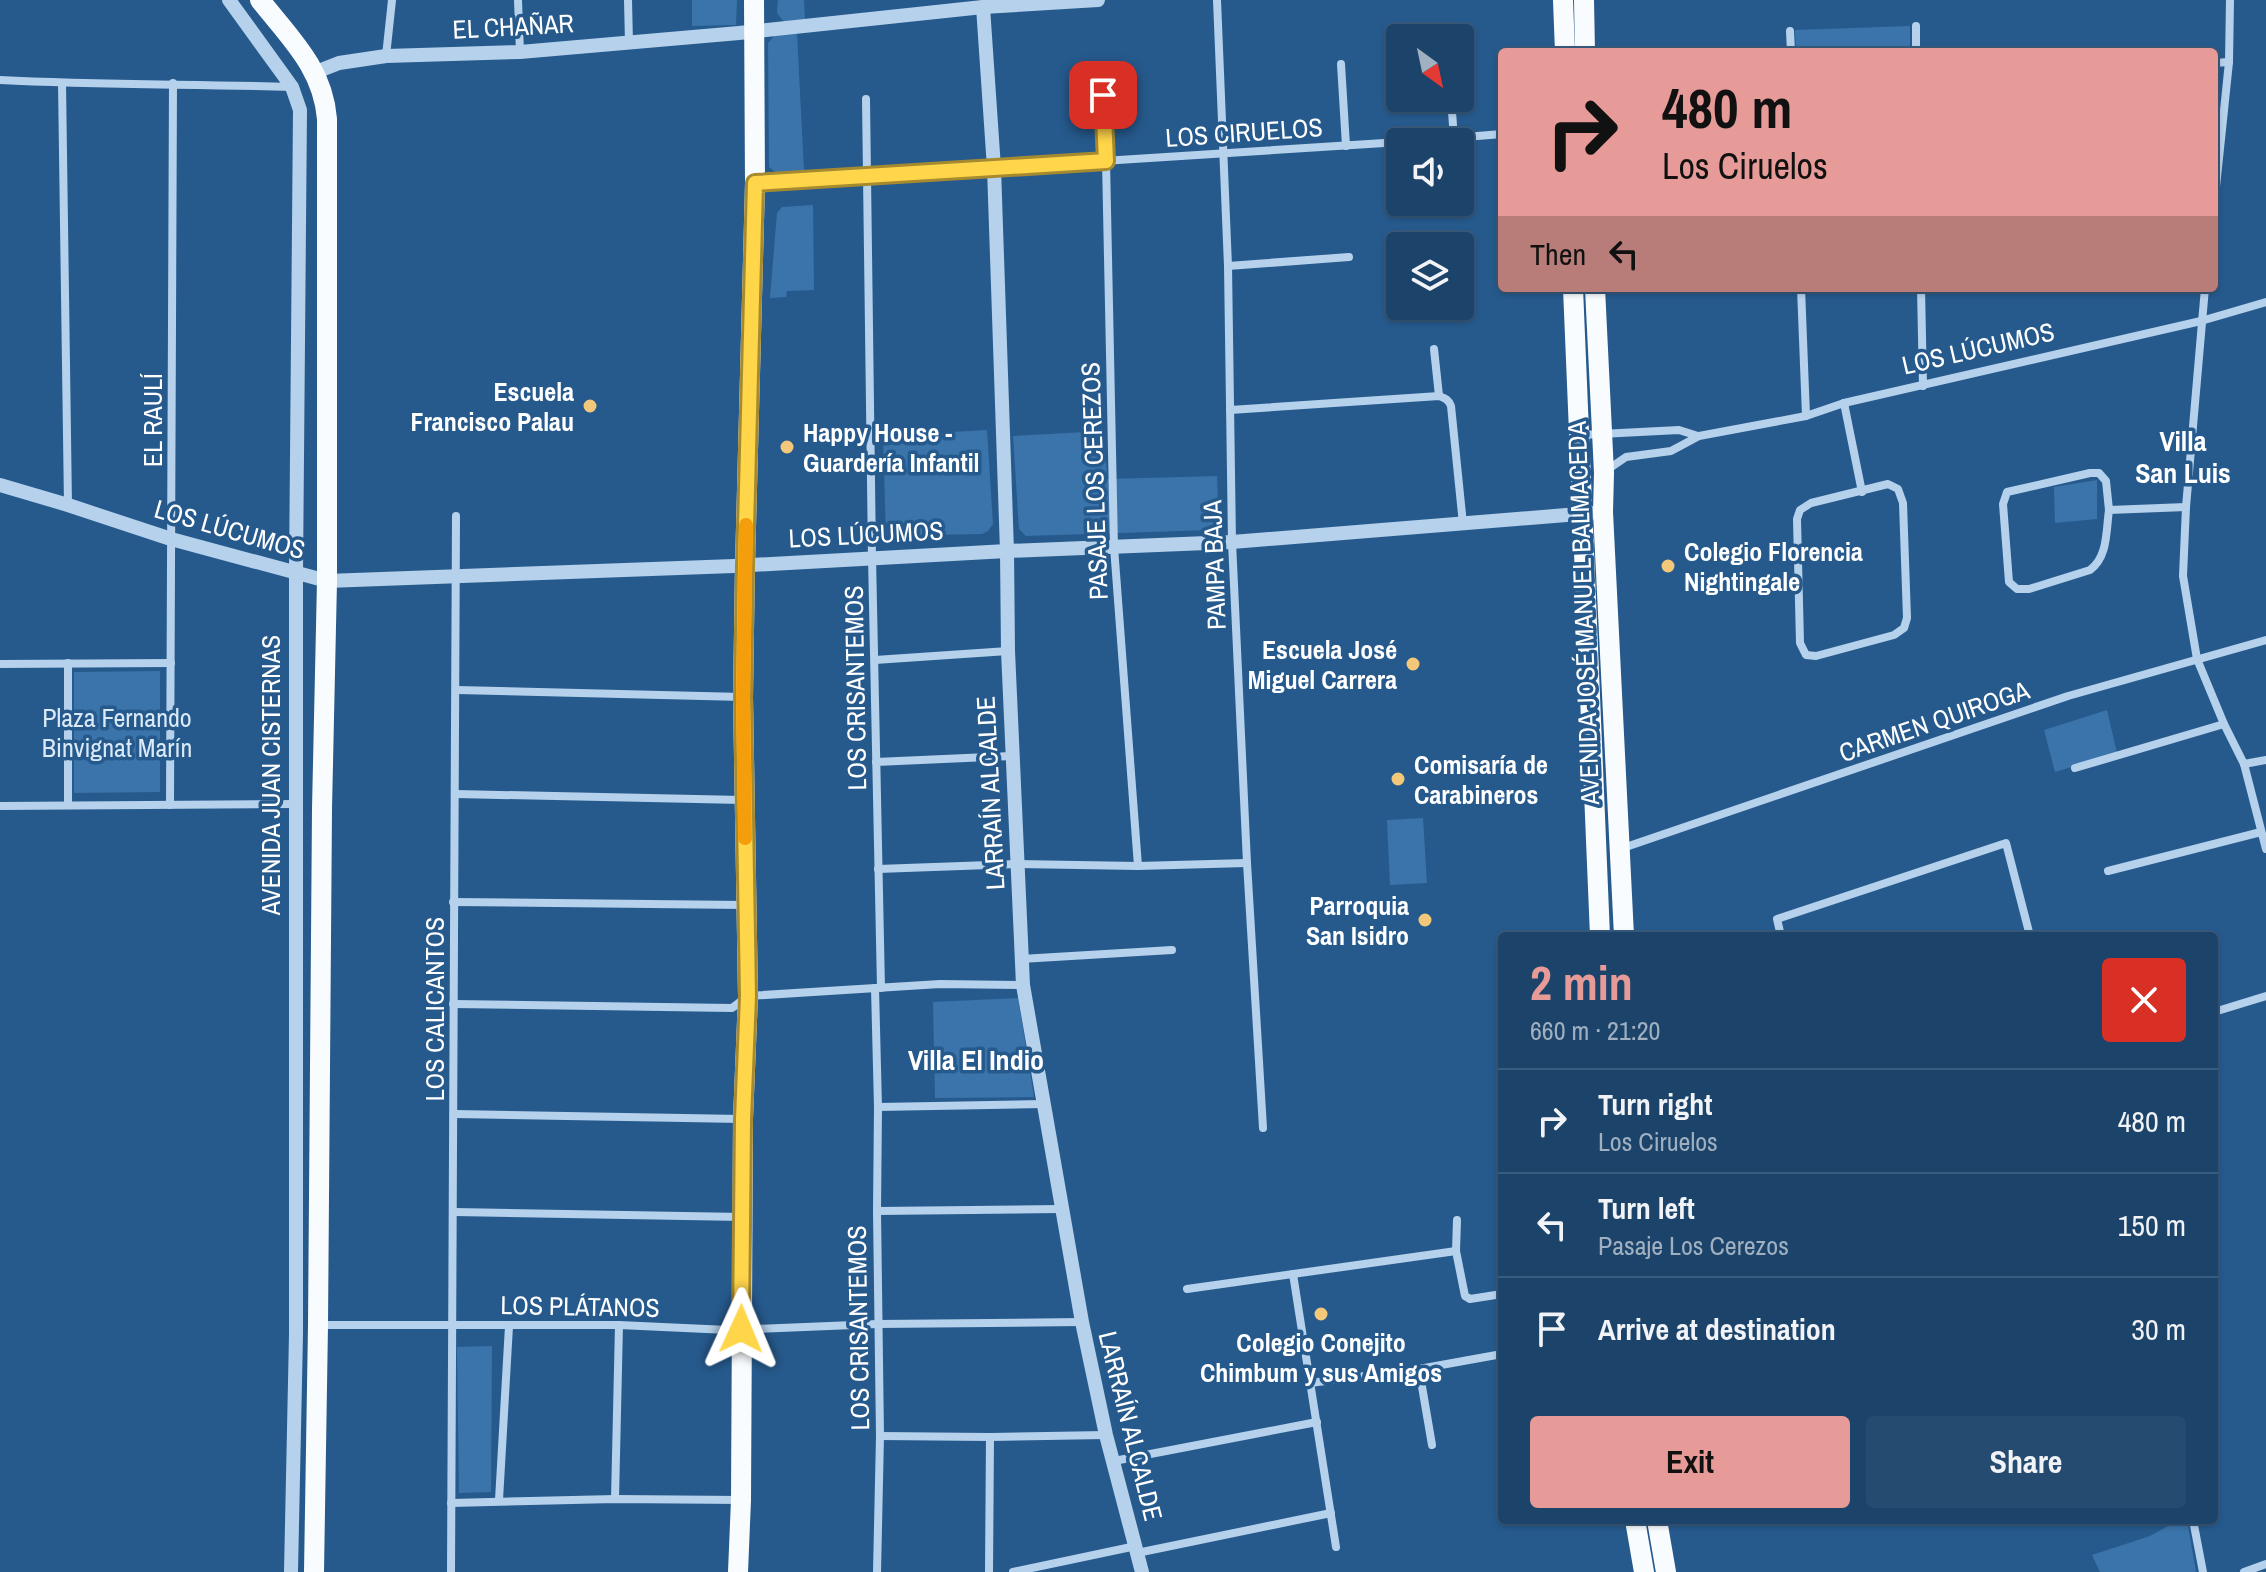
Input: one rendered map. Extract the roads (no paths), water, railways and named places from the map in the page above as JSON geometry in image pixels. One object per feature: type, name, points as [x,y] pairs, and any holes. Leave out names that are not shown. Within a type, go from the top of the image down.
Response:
[{"type":"main road","name":"AVENIDA JUAN CISTERNAS","points":[[260,0],[316,72],[326,102],[327,119],[327,581],[321,825],[314,1572]]},
{"type":"main road","points":[[738,1572],[743,1119],[748,996],[743,697],[755,183],[754,0]]},
{"type":"main road","points":[[1563,0],[1565,48]]},
{"type":"main road","points":[[1584,0],[1585,48]]},
{"type":"main road","name":"AVENIDA JOSÉ MANUEL BALMACEDA","points":[[1573,292],[1579,435],[1593,512],[1624,932]]},
{"type":"main road","name":"AVENIDA JOSÉ MANUEL BALMACEDA","points":[[1595,292],[1604,473],[1593,512],[1600,932]]},
{"type":"main road","points":[[1636,1524],[1644,1572]]},
{"type":"main road","points":[[1658,1524],[1666,1572]]},
{"type":"street","name":"AVENIDA JUAN CISTERNAS","points":[[229,0],[292,87],[300,110],[296,572],[296,1334],[291,1572]]},
{"type":"street","points":[[386,56],[392,0]]},
{"type":"street","points":[[518,0],[520,52]]},
{"type":"street","points":[[628,0],[629,43]]},
{"type":"street","name":"EL CHAÑAR","points":[[316,72],[339,63],[386,56],[520,52],[753,31],[983,3],[1098,0]]},
{"type":"street","name":"PAMPA BAJA","points":[[1217,0],[1225,153],[1232,542],[1263,1128]]},
{"type":"street","points":[[2218,160],[2229,62],[2230,0]]},
{"type":"street","name":"LARRAÍN ALCALDE","points":[[983,3],[994,168],[1020,959],[1082,1322],[1106,1435],[1142,1572]]},
{"type":"street","points":[[1916,26],[1916,48]]},
{"type":"street","points":[[1790,31],[1791,48]]},
{"type":"street","points":[[2218,63],[2229,62]]},
{"type":"street","points":[[1341,64],[1346,146]]},
{"type":"street","points":[[0,80],[292,87]]},
{"type":"street","points":[[62,83],[68,505]]},
{"type":"street","name":"EL RAULÍ","points":[[170,805],[173,83]]},
{"type":"street","name":"PASAJE LOS CEREZOS","points":[[1103,95],[1114,547],[1138,866]]},
{"type":"street","name":"LOS CRISANTEMOS","points":[[866,99],[878,869],[880,1436],[877,1572]]},
{"type":"street","name":"LOS CIRUELOS","points":[[1474,137],[1498,134]]},
{"type":"street","name":"LOS CIRUELOS","points":[[755,183],[1386,143]]},
{"type":"street","points":[[1228,266],[1349,257]]},
{"type":"street","points":[[1801,292],[1806,416]]},
{"type":"street","points":[[1921,292],[1923,386]]},
{"type":"street","points":[[2205,292],[2183,576],[2197,659],[2244,764],[2266,849]]},
{"type":"street","name":"LOS LÚCUMOS","points":[[1604,473],[1626,457],[1671,451],[1699,436],[1806,416],[1844,403],[2201,321],[2266,302]]},
{"type":"street","points":[[1434,349],[1439,396]]},
{"type":"street","points":[[1230,410],[1439,396],[1449,401],[1451,406],[1463,524]]},
{"type":"street","points":[[1844,403],[1862,492]]},
{"type":"street","name":"LOS LÚCUMOS","points":[[1579,435],[1679,430],[1699,436]]},
{"type":"street","points":[[2099,473],[2106,481],[2109,510],[2103,556],[2097,565],[2029,589],[2017,589],[2009,582],[2003,504],[2007,492],[2099,473]]},
{"type":"street","points":[[1888,484],[1898,489],[1903,503],[1907,618],[1904,628],[1894,635],[1816,656],[1806,655],[1800,643],[1797,519],[1800,510],[1811,503],[1862,492],[1888,484]]},
{"type":"street","name":"LOS LÚCUMOS","points":[[0,485],[171,539],[327,581],[1232,542],[1593,512]]},
{"type":"street","points":[[2109,510],[2186,507]]},
{"type":"street","name":"LOS CALICANTOS","points":[[451,1572],[456,516]]},
{"type":"street","name":"CARMEN QUIROGA","points":[[1619,850],[2068,696],[2266,640]]},
{"type":"street","points":[[875,660],[1008,651]]},
{"type":"street","points":[[68,663],[68,805]]},
{"type":"street","points":[[0,664],[171,663]]},
{"type":"street","points":[[457,690],[743,697]]},
{"type":"street","points":[[2075,768],[2224,724]]},
{"type":"street","points":[[876,762],[1011,756]]},
{"type":"street","points":[[2244,764],[2266,760]]},
{"type":"street","points":[[456,794],[744,800]]},
{"type":"street","points":[[0,806],[297,804]]},
{"type":"street","points":[[2108,871],[2261,832]]},
{"type":"street","points":[[1780,932],[1777,919],[2006,843],[2029,932]]},
{"type":"street","points":[[878,869],[1017,864],[1138,866],[1247,863]]},
{"type":"street","points":[[453,902],[745,905]]},
{"type":"street","points":[[1020,959],[1172,950]]},
{"type":"street","points":[[453,1004],[732,1008],[748,996],[940,984],[1023,985]]},
{"type":"street","points":[[2218,1011],[2266,996]]},
{"type":"street","points":[[878,1107],[1044,1104]]},
{"type":"street","points":[[455,1114],[743,1119]]},
{"type":"street","points":[[877,1211],[1061,1209]]},
{"type":"street","points":[[454,1212],[743,1217]]},
{"type":"street","points":[[1457,1220],[1456,1251],[1468,1298],[1498,1294]]},
{"type":"street","points":[[1187,1289],[1456,1251]]},
{"type":"street","points":[[1293,1274],[1336,1547]]},
{"type":"street","name":"LOS PLÁTANOS","points":[[318,1325],[619,1325],[741,1329],[1082,1322]]},
{"type":"street","points":[[615,1499],[619,1325]]},
{"type":"street","points":[[499,1500],[509,1326]]},
{"type":"street","points":[[1310,1383],[1498,1355]]},
{"type":"street","points":[[1419,1369],[1432,1445]]},
{"type":"street","points":[[1114,1461],[1317,1422]]},
{"type":"street","points":[[880,1436],[1106,1435]]},
{"type":"street","points":[[989,1572],[990,1437]]},
{"type":"street","points":[[451,1503],[499,1500],[741,1500]]},
{"type":"street","points":[[1013,1572],[1331,1513]]},
{"type":"street","points":[[2194,1524],[2203,1572]]},
{"type":"street","points":[[2244,1572],[2266,1564]]},
{"type":"place","name":"Escuela Francisco Palau","points":[[590,406]]},
{"type":"place","name":"Happy House - Guardería Infantil","points":[[787,447]]},
{"type":"place","name":"Colegio Florencia Nightingale","points":[[1668,566]]},
{"type":"place","name":"Escuela José Miguel Carrera","points":[[1413,664]]},
{"type":"place","name":"Comisaría de Carabineros","points":[[1398,779]]},
{"type":"place","name":"Parroquia San Isidro","points":[[1425,920]]},
{"type":"place","name":"Colegio Conejito Chimbum y sus Amigos","points":[[1321,1314]]},
{"type":"district","name":"Villa San Luis","points":[[2183,457]]},
{"type":"district","name":"Villa El Indio","points":[[976,1060]]},
{"type":"park label","name":"Plaza Fernando Binvignat Marín","points":[[117,732]]}]
